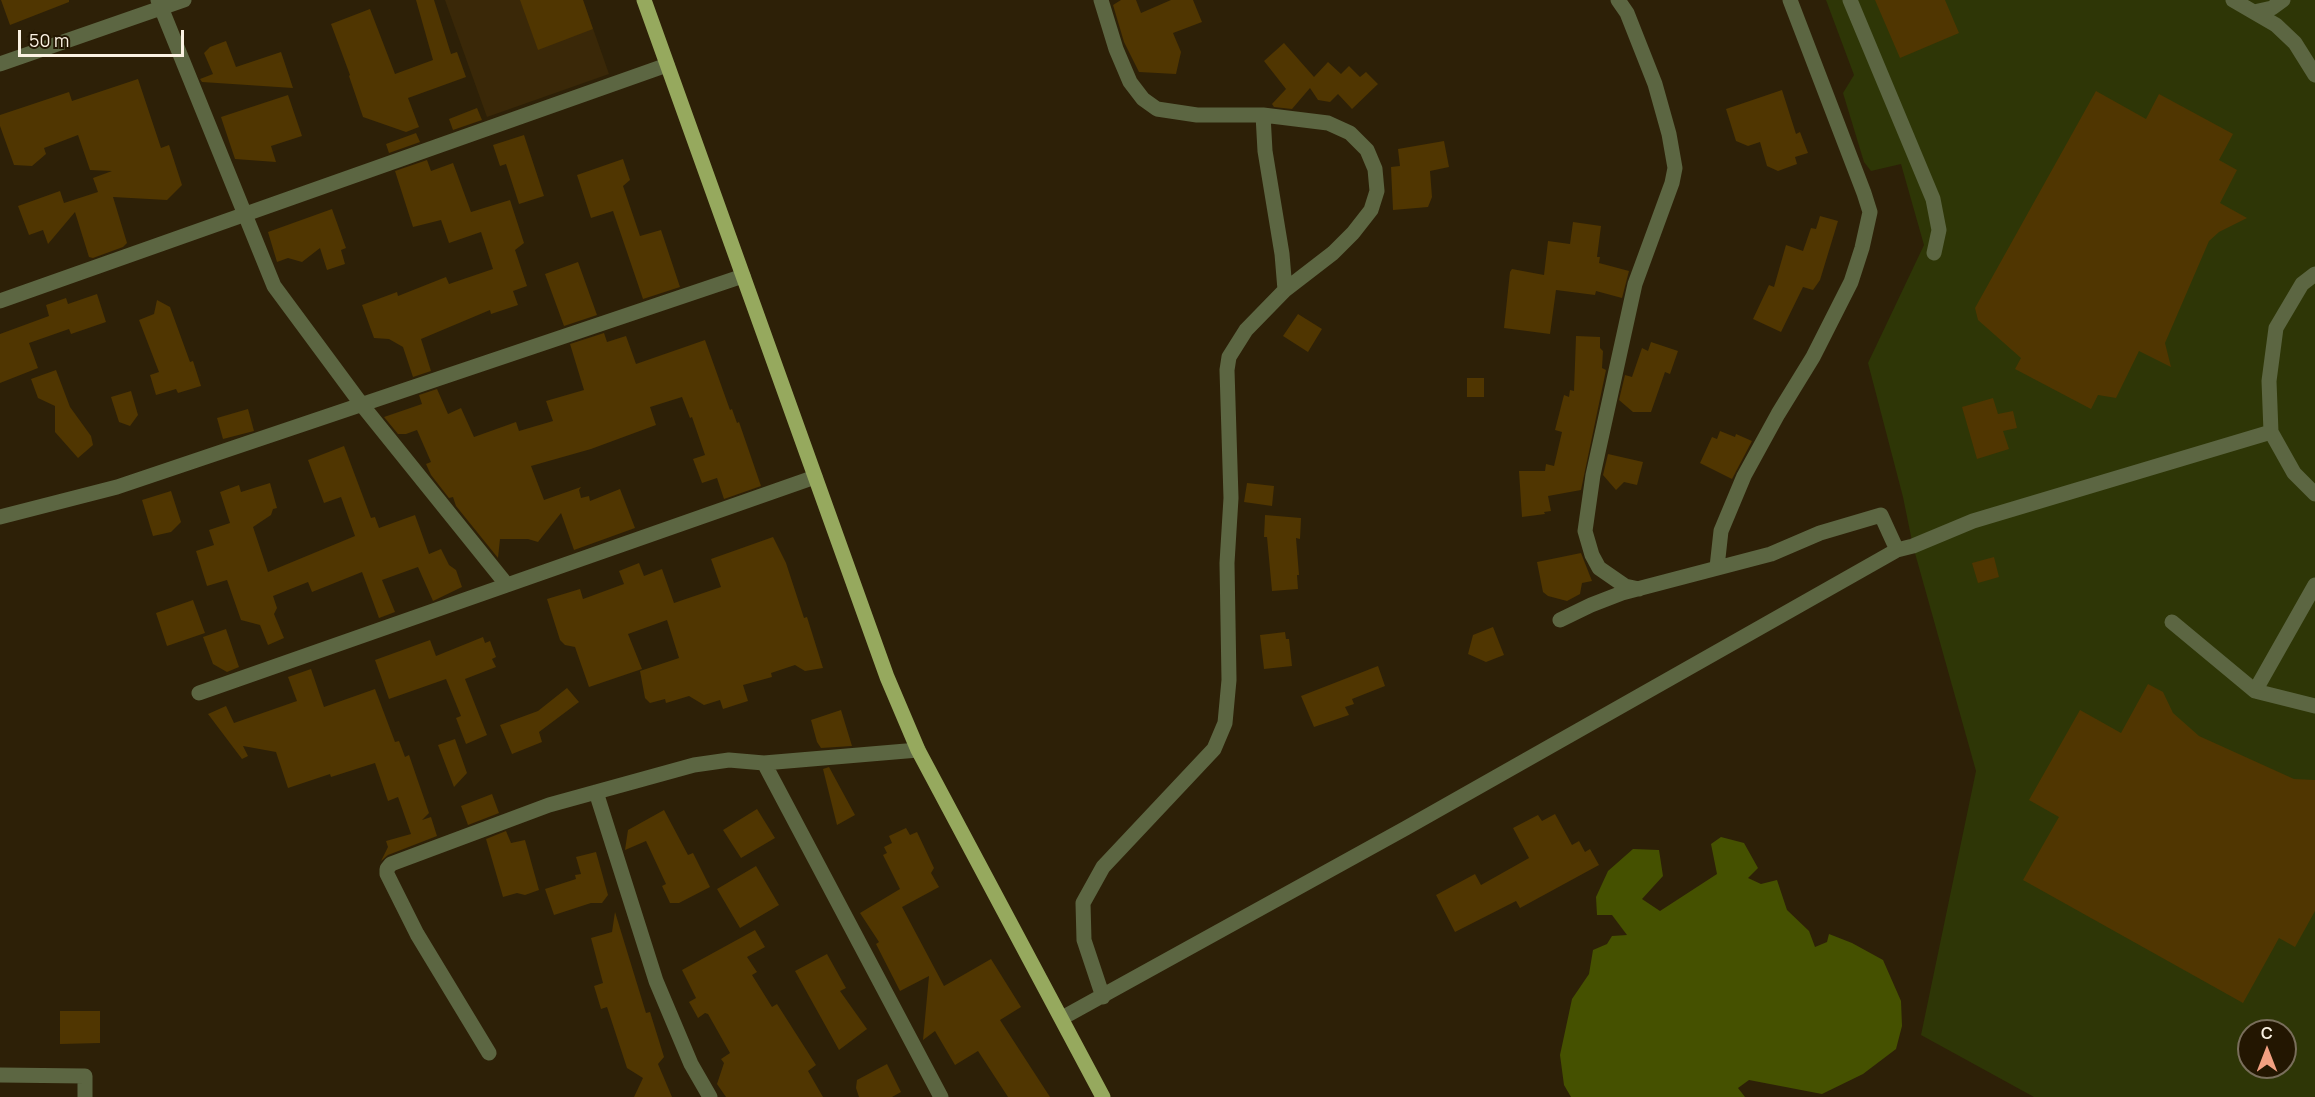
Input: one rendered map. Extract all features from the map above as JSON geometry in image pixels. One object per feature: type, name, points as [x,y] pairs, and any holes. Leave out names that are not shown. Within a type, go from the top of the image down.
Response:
[{"type":"main road","points":[[644,0],[887,677],[918,750],[1103,1097]]},
{"type":"street","points":[[0,64],[160,4],[184,0]]},
{"type":"street","points":[[1101,0],[1116,49],[1130,82],[1143,99],[1157,109],[1208,115],[1263,115],[1328,123],[1350,133],[1367,150],[1375,169],[1377,191],[1371,210],[1353,233],[1285,290],[1246,330],[1229,357],[1227,370],[1231,498],[1227,563],[1229,680],[1225,723],[1214,749],[1102,867],[1083,903],[1084,940],[1102,997]]},
{"type":"street","points":[[1618,0],[1627,13],[1655,84],[1669,134],[1675,168],[1672,183],[1635,284],[1593,475],[1585,531],[1592,555],[1599,568],[1624,586],[1639,589]]},
{"type":"street","points":[[1717,567],[1721,531],[1744,476],[1813,357],[1851,282],[1870,212],[1790,0]]},
{"type":"street","points":[[1850,0],[1933,199],[1939,230],[1934,253]]},
{"type":"street","points":[[2233,0],[2276,25],[2295,43],[2315,75]]},
{"type":"street","points":[[2254,12],[2272,8],[2283,0]]},
{"type":"street","points":[[160,4],[274,286],[362,405],[507,585]]},
{"type":"street","points":[[0,301],[667,65]]},
{"type":"street","points":[[1263,115],[1265,152],[1282,254],[1285,290]]},
{"type":"street","points":[[2315,274],[2302,284],[2276,328],[2269,381],[2271,432],[2294,473],[2315,494]]},
{"type":"street","points":[[0,517],[117,487],[743,276]]},
{"type":"street","points":[[1062,1018],[1406,828],[1897,550],[1913,546],[1973,520],[2271,432]]},
{"type":"street","points":[[199,693],[815,477]]},
{"type":"street","points":[[1560,620],[1591,605],[1639,589],[1771,554],[1820,533],[1881,515],[1897,550]]},
{"type":"street","points":[[2254,691],[2315,585]]},
{"type":"street","points":[[2172,622],[2254,691],[2315,706]]},
{"type":"street","points":[[489,1053],[417,934],[387,874],[387,869],[391,864],[549,805],[694,765],[729,760],[764,763],[918,750]]},
{"type":"street","points":[[764,763],[941,1097]]},
{"type":"street","points":[[596,792],[656,981],[691,1064],[710,1097]]},
{"type":"street","points":[[0,1075],[85,1076],[85,1097]]},
{"type":"shaded area","points":[[445,0],[583,0],[609,74],[487,117]]},
{"type":"green space","points":[[1826,0],[2315,0],[2315,1097],[2034,1097],[1921,1035],[1976,771],[1913,546],[1903,497],[1868,363],[1924,245],[1901,164],[1871,171],[1864,162],[1843,93],[1854,75]]},
{"type":"green space","points":[[1721,837],[1744,843],[1758,868],[1748,878],[1761,884],[1777,880],[1787,910],[1809,931],[1815,947],[1827,942],[1829,934],[1852,943],[1883,960],[1901,1001],[1902,1026],[1896,1049],[1863,1074],[1822,1094],[1749,1080],[1738,1088],[1745,1097],[1571,1097],[1564,1085],[1560,1055],[1572,999],[1589,974],[1593,950],[1607,944],[1612,936],[1627,935],[1612,915],[1597,915],[1596,897],[1608,871],[1633,849],[1659,850],[1663,876],[1642,899],[1660,911],[1717,874],[1711,844]]},
{"type":"building","points":[[1,0],[69,0],[69,2],[10,25]]},
{"type":"building","points":[[416,0],[434,0],[451,54],[457,52],[466,77],[408,98],[419,127],[406,132],[363,117],[331,24],[370,9],[395,74],[433,60]]},
{"type":"building","points":[[520,0],[583,0],[593,29],[538,50]]},
{"type":"building","points":[[1121,0],[1136,0],[1141,13],[1171,0],[1193,0],[1202,22],[1173,33],[1181,52],[1176,74],[1139,72],[1124,42],[1113,5]]},
{"type":"building","points":[[1875,0],[1945,0],[1959,33],[1900,58]]},
{"type":"building","points":[[226,41],[236,67],[281,52],[293,88],[202,82],[200,79],[213,74],[204,53],[210,47]]},
{"type":"building","points":[[1284,43],[1314,77],[1328,62],[1341,74],[1349,66],[1360,77],[1366,72],[1378,84],[1352,109],[1338,94],[1330,102],[1318,100],[1310,88],[1292,109],[1274,107],[1272,104],[1286,89],[1264,61]]},
{"type":"building","points":[[138,79],[161,148],[169,145],[182,185],[167,200],[113,197],[127,243],[123,247],[93,258],[89,257],[75,212],[48,244],[43,230],[29,235],[18,206],[60,191],[64,203],[98,192],[93,178],[112,171],[90,170],[78,135],[44,148],[46,154],[32,166],[14,165],[0,126],[0,115],[69,92],[72,101]]},
{"type":"building","points":[[1782,90],[1796,134],[1800,132],[1808,153],[1795,157],[1797,164],[1778,171],[1767,166],[1760,142],[1748,146],[1736,141],[1726,109]]},
{"type":"building","points":[[2096,91],[2146,119],[2159,94],[2233,134],[2219,160],[2237,170],[2220,203],[2247,218],[2219,232],[2209,241],[2165,343],[2171,367],[2139,351],[2116,398],[2098,395],[2091,409],[2015,369],[2021,358],[1978,320],[1975,308]]},
{"type":"building","points":[[288,95],[302,136],[271,146],[276,162],[235,159],[221,117]]},
{"type":"building","points":[[477,108],[482,120],[453,130],[449,119]]},
{"type":"building","points":[[416,133],[420,142],[389,153],[386,144]]},
{"type":"building","points":[[524,135],[544,196],[519,204],[506,164],[500,166],[493,145]]},
{"type":"building","points":[[1444,141],[1449,167],[1430,171],[1432,197],[1428,207],[1393,210],[1391,167],[1400,166],[1398,149]]},
{"type":"building","points":[[623,159],[630,180],[623,186],[640,236],[661,230],[680,287],[643,299],[613,211],[591,218],[577,175]]},
{"type":"building","points":[[427,160],[431,171],[453,163],[471,212],[510,200],[524,243],[515,250],[527,286],[513,291],[518,305],[491,314],[490,310],[421,339],[431,371],[413,377],[403,347],[389,339],[374,338],[362,305],[397,292],[398,296],[446,277],[449,284],[493,269],[481,232],[449,243],[441,220],[413,227],[395,171]]},
{"type":"building","points":[[332,209],[346,248],[341,250],[345,264],[327,270],[320,248],[302,262],[288,258],[277,262],[268,232]]},
{"type":"building","points":[[1820,216],[1838,221],[1820,280],[1813,290],[1803,287],[1781,332],[1753,319],[1769,285],[1774,287],[1786,245],[1803,251],[1811,228],[1816,229]]},
{"type":"building","points":[[1573,222],[1601,226],[1597,257],[1600,257],[1599,263],[1629,271],[1622,298],[1596,291],[1595,295],[1556,290],[1550,334],[1504,328],[1510,272],[1512,269],[1544,275],[1548,241],[1570,244]]},
{"type":"building","points":[[578,262],[597,315],[564,326],[545,274]]},
{"type":"building","points":[[97,294],[106,322],[71,334],[69,329],[29,343],[38,368],[0,383],[0,334],[49,316],[46,305],[66,298],[68,304]]},
{"type":"building","points":[[157,300],[170,307],[201,386],[178,393],[176,389],[156,395],[150,375],[159,372],[139,320],[154,314]]},
{"type":"building","points":[[1298,314],[1322,329],[1308,352],[1283,336]]},
{"type":"building","points":[[604,333],[607,342],[626,336],[636,364],[705,340],[730,410],[732,409],[737,423],[739,422],[761,486],[724,499],[717,478],[702,483],[693,459],[705,455],[692,417],[690,418],[682,397],[650,407],[656,425],[591,449],[531,466],[544,500],[581,487],[579,490],[581,498],[589,496],[590,501],[620,489],[635,528],[574,550],[561,513],[538,542],[528,539],[500,539],[498,558],[456,506],[453,497],[449,498],[431,475],[426,464],[431,462],[417,430],[398,434],[384,417],[422,404],[419,395],[437,389],[448,414],[461,408],[474,437],[516,422],[519,431],[553,421],[546,401],[584,390],[570,344]]},
{"type":"building","points":[[1576,336],[1600,337],[1600,348],[1603,351],[1602,368],[1606,370],[1581,490],[1548,496],[1551,511],[1522,517],[1519,471],[1545,471],[1546,464],[1554,466],[1562,432],[1555,430],[1564,395],[1569,397],[1570,390],[1574,391]]},
{"type":"building","points":[[1651,342],[1678,351],[1670,374],[1665,372],[1651,412],[1633,412],[1619,400],[1625,375],[1632,377],[1642,348],[1648,351]]},
{"type":"building","points":[[56,370],[70,407],[91,436],[93,445],[78,458],[55,432],[55,406],[38,398],[31,379]]},
{"type":"building","points":[[1467,378],[1484,378],[1484,397],[1467,397]]},
{"type":"building","points":[[131,391],[138,415],[130,426],[119,422],[111,397]]},
{"type":"building","points":[[1993,398],[1998,414],[2013,411],[2017,428],[2003,431],[2009,449],[1977,459],[1962,407]]},
{"type":"building","points":[[248,409],[254,431],[223,439],[217,418]]},
{"type":"building","points":[[1720,431],[1735,437],[1736,434],[1752,441],[1732,479],[1700,463],[1712,437],[1717,439]]},
{"type":"building","points":[[344,446],[371,518],[375,517],[379,528],[415,515],[429,554],[441,549],[449,565],[456,570],[462,587],[433,601],[418,567],[382,580],[395,612],[379,618],[362,572],[312,592],[308,582],[273,596],[277,608],[274,614],[284,638],[268,645],[260,625],[241,620],[227,580],[207,586],[196,551],[214,545],[209,530],[230,523],[220,492],[239,485],[241,492],[270,483],[277,508],[253,527],[268,572],[355,536],[341,497],[324,503],[308,460]]},
{"type":"building","points":[[1608,454],[1643,462],[1637,485],[1624,482],[1616,490],[1603,475]]},
{"type":"building","points":[[1247,483],[1274,486],[1272,506],[1244,502]]},
{"type":"building","points":[[171,491],[181,522],[171,532],[153,536],[142,500]]},
{"type":"building","points":[[1265,515],[1301,518],[1300,539],[1296,538],[1298,589],[1272,591],[1267,537],[1264,537]]},
{"type":"building","points":[[773,537],[786,563],[804,618],[807,617],[823,668],[805,671],[795,665],[771,673],[772,677],[743,685],[748,701],[723,709],[720,700],[704,705],[689,696],[666,703],[665,699],[650,703],[645,698],[640,671],[679,658],[667,620],[628,634],[642,669],[589,687],[575,647],[565,645],[560,640],[547,599],[580,589],[583,599],[624,584],[619,571],[639,563],[644,576],[662,569],[674,603],[721,587],[711,559]]},
{"type":"building","points":[[1581,553],[1592,581],[1582,583],[1580,594],[1567,601],[1548,596],[1543,592],[1537,562]]},
{"type":"building","points":[[1994,557],[1999,577],[1978,583],[1972,563]]},
{"type":"building","points":[[193,600],[205,633],[167,646],[156,613]]},
{"type":"building","points":[[1493,627],[1504,655],[1486,662],[1468,654],[1473,635]]},
{"type":"building","points":[[226,629],[239,667],[227,672],[213,664],[203,637]]},
{"type":"building","points":[[1285,632],[1286,639],[1289,639],[1292,666],[1264,669],[1260,635]]},
{"type":"building","points":[[483,637],[485,643],[490,641],[496,657],[492,659],[496,667],[465,679],[487,735],[466,744],[456,718],[461,716],[446,679],[389,699],[375,660],[430,640],[436,656]]},
{"type":"building","points":[[1378,666],[1385,686],[1352,699],[1354,704],[1345,707],[1349,715],[1314,727],[1301,696]]},
{"type":"building","points":[[311,669],[324,707],[375,689],[395,742],[399,741],[405,757],[409,755],[429,813],[422,820],[431,817],[437,836],[388,855],[381,861],[388,847],[386,841],[411,834],[398,797],[388,801],[375,763],[331,777],[330,774],[288,788],[276,752],[243,746],[248,756],[242,759],[208,714],[226,706],[234,723],[297,701],[288,677]]},
{"type":"building","points":[[2148,684],[2163,692],[2173,713],[2199,736],[2294,779],[2315,780],[2315,911],[2295,947],[2279,938],[2243,1003],[2023,880],[2059,817],[2029,800],[2080,710],[2121,733]]},
{"type":"building","points":[[567,688],[579,702],[539,732],[542,742],[512,754],[500,725],[538,711]]},
{"type":"building","points":[[841,710],[852,746],[821,748],[811,720]]},
{"type":"building","points":[[455,739],[467,773],[454,787],[438,745]]},
{"type":"building","points":[[829,767],[855,815],[837,825],[823,769]]},
{"type":"building","points":[[492,794],[499,813],[468,825],[461,806]]},
{"type":"building","points":[[757,809],[775,838],[741,858],[723,830]]},
{"type":"building","points":[[664,810],[688,855],[693,853],[710,887],[679,903],[670,903],[662,886],[666,884],[646,841],[625,850],[628,830]]},
{"type":"building","points":[[1555,814],[1572,845],[1579,841],[1585,852],[1590,849],[1599,865],[1520,908],[1516,901],[1455,932],[1436,895],[1475,874],[1481,885],[1529,858],[1513,828],[1538,815],[1542,821]]},
{"type":"building","points":[[906,828],[910,835],[917,832],[934,868],[931,873],[939,887],[902,907],[944,986],[991,959],[1021,1007],[1000,1020],[1050,1097],[1008,1097],[978,1051],[955,1065],[935,1031],[923,1040],[929,976],[900,991],[876,944],[879,942],[860,913],[900,889],[883,855],[887,853],[884,847],[892,843],[889,836]]},
{"type":"building","points":[[506,831],[511,843],[525,840],[539,890],[525,895],[517,893],[503,897],[486,839]]},
{"type":"building","points":[[596,852],[608,895],[602,903],[591,903],[554,915],[545,889],[576,879],[575,875],[581,874],[576,857]]},
{"type":"building","points":[[756,866],[779,905],[740,928],[717,889]]},
{"type":"building","points":[[615,912],[646,1013],[650,1012],[664,1057],[658,1064],[672,1097],[634,1097],[643,1078],[627,1068],[607,1007],[601,1009],[594,986],[603,983],[591,938],[612,932]]},
{"type":"building","points":[[755,930],[765,947],[747,957],[757,972],[752,975],[772,1007],[777,1004],[816,1065],[808,1071],[823,1097],[726,1097],[717,1084],[724,1063],[721,1059],[730,1053],[708,1014],[705,1013],[698,1018],[689,1002],[696,998],[682,970]]},
{"type":"building","points":[[827,954],[846,988],[840,991],[867,1029],[839,1050],[795,971]]},
{"type":"building","points":[[60,1011],[100,1011],[100,1043],[60,1044]]},
{"type":"building","points":[[887,1064],[901,1092],[892,1097],[859,1097],[856,1088],[857,1080]]}]
